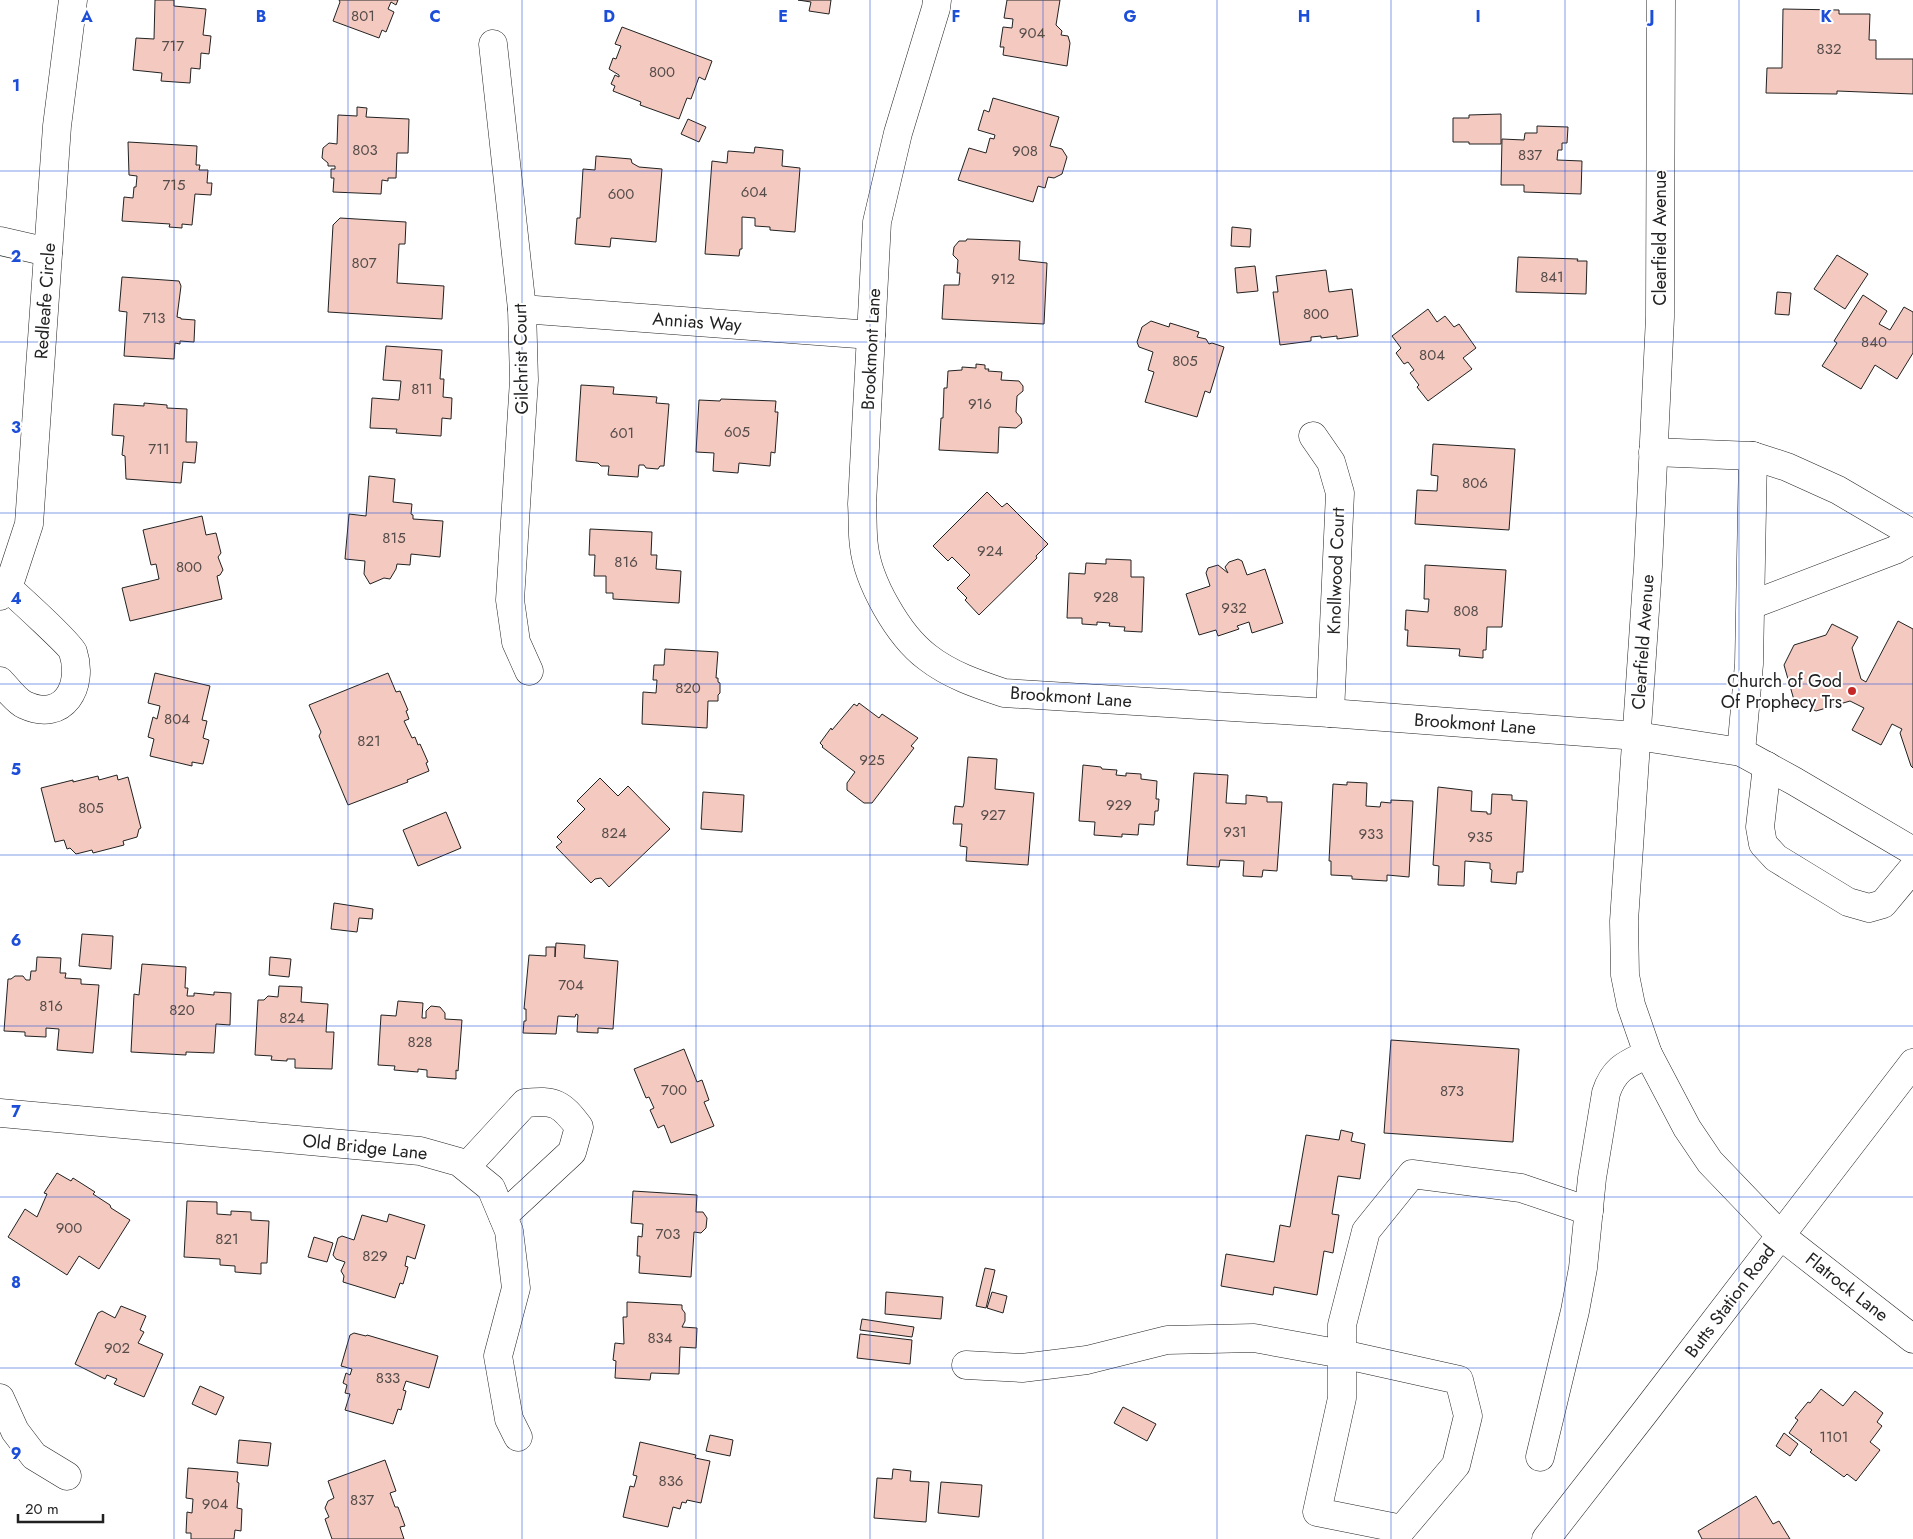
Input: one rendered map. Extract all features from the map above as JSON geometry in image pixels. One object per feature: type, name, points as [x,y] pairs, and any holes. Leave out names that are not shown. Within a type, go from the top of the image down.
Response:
[{"type":"street","name":"Redleafe Circle","points":[[4,592],[30,524],[57,126],[73,0]]},
{"type":"street","name":"Brookmont Lane","points":[[937,0],[898,133],[878,222],[862,504],[864,547],[876,588],[897,625],[927,657],[964,679],[1004,693],[1330,713],[1637,736],[1741,752],[1913,851]]},
{"type":"street","name":"Clearfield Avenue","points":[[1661,0],[1660,317],[1637,736],[1624,921],[1625,975],[1631,1005],[1648,1054],[1687,1128],[1710,1162],[1781,1236]]},
{"type":"street","name":"Gilchrist Court","points":[[493,44],[522,308],[524,380],[510,600],[516,642],[529,671]]},
{"type":"street","points":[[0,240],[48,252]]},
{"type":"street","name":"Annias Way","points":[[522,308],[871,335]]},
{"type":"street","name":"Knollwood Court","points":[[1313,436],[1331,462],[1340,493],[1330,713]]},
{"type":"street","points":[[1653,452],[1753,456],[1787,466],[1838,490],[1913,534]]},
{"type":"street","points":[[1741,752],[1750,664],[1753,456]]},
{"type":"street","points":[[1751,605],[1895,550],[1913,540]]},
{"type":"street","points":[[0,681],[24,705],[43,710],[62,705],[74,692],[76,673],[72,650],[4,592]]},
{"type":"street","points":[[1767,766],[1760,827],[1764,844],[1776,858],[1848,902],[1869,908],[1883,904],[1913,868]]},
{"type":"street","points":[[1540,1457],[1575,1311],[1583,1268],[1598,1140],[1609,1083],[1621,1067],[1648,1054]]},
{"type":"street","name":"Butts Station Road","points":[[1546,1539],[1913,1063]]},
{"type":"street","points":[[466,1167],[525,1103],[546,1101],[565,1109],[578,1127],[572,1152],[503,1216]]},
{"type":"street","name":"Old Bridge Lane","points":[[0,1113],[420,1150],[460,1162],[491,1188],[509,1231],[516,1288],[498,1356],[509,1419],[518,1437]]},
{"type":"street","points":[[966,1365],[1022,1368],[1087,1360],[1167,1340],[1254,1338],[1342,1354],[1459,1380],[1468,1416],[1456,1465],[1402,1529],[1317,1512],[1342,1398],[1342,1354],[1342,1325],[1366,1231],[1412,1174],[1521,1188],[1589,1212]]},
{"type":"street","name":"Flatrock Lane","points":[[1781,1236],[1913,1339]]},
{"type":"street","points":[[0,1398],[15,1431],[34,1456],[67,1476]]},
{"type":"building","points":[[155,0],[174,0],[174,6],[206,9],[203,35],[211,36],[209,54],[201,53],[200,69],[191,68],[190,83],[161,81],[162,73],[133,70],[136,38],[154,39]]},
{"type":"building","points":[[339,0],[398,0],[396,5],[391,2],[388,9],[394,12],[386,32],[382,30],[379,38],[333,21],[340,2]]},
{"type":"building","points":[[798,0],[831,0],[829,14],[809,11],[811,2]]},
{"type":"building","points":[[1007,0],[1060,0],[1056,25],[1062,31],[1061,35],[1068,36],[1070,43],[1067,66],[1003,55],[1004,47],[1000,47],[1003,27],[1012,28],[1013,19],[1004,18]]},
{"type":"building","points":[[1783,9],[1839,10],[1839,14],[1870,14],[1869,40],[1876,40],[1876,59],[1913,59],[1913,94],[1837,91],[1837,94],[1766,93],[1767,68],[1782,68]]},
{"type":"building","points":[[622,27],[712,61],[705,80],[699,77],[691,99],[687,98],[679,119],[640,105],[641,102],[613,91],[615,86],[611,84],[615,75],[619,77],[619,75],[609,69],[613,58],[616,59],[621,46],[615,44]]},
{"type":"building","points":[[993,98],[1059,117],[1050,146],[1062,149],[1067,157],[1062,174],[1054,178],[1048,177],[1045,188],[1038,186],[1033,202],[958,180],[969,148],[986,153],[990,138],[994,139],[995,135],[978,130],[984,110],[989,112]]},
{"type":"building","points":[[357,107],[367,108],[366,117],[409,119],[408,153],[397,153],[396,178],[388,178],[388,181],[382,180],[381,194],[333,192],[334,178],[331,178],[331,169],[335,169],[335,166],[328,166],[328,163],[322,158],[323,148],[329,143],[337,144],[338,115],[357,116]]},
{"type":"building","points":[[1501,114],[1501,144],[1453,142],[1453,118],[1469,118],[1469,115]]},
{"type":"building","points":[[688,119],[706,127],[699,142],[681,134]]},
{"type":"building","points":[[1537,126],[1568,127],[1567,143],[1562,143],[1562,150],[1558,150],[1557,160],[1582,161],[1581,194],[1524,192],[1524,185],[1501,185],[1502,139],[1524,140],[1525,133],[1537,133]]},
{"type":"building","points":[[128,142],[197,146],[196,165],[200,165],[199,170],[208,170],[207,183],[212,183],[211,195],[195,194],[192,225],[182,224],[182,228],[169,227],[170,224],[122,221],[124,197],[133,198],[137,176],[129,175]]},
{"type":"building","points":[[755,147],[783,150],[782,166],[800,168],[795,232],[770,230],[770,227],[755,226],[755,218],[742,217],[742,249],[740,249],[739,256],[705,254],[712,161],[727,163],[728,151],[754,153]]},
{"type":"building","points":[[596,156],[631,159],[632,163],[639,167],[662,169],[656,242],[611,238],[610,247],[575,244],[577,218],[580,218],[583,169],[595,170]]},
{"type":"building","points":[[340,218],[406,222],[405,244],[399,244],[397,283],[444,286],[442,319],[328,312],[333,225]]},
{"type":"building","points":[[1232,227],[1251,229],[1250,247],[1231,246]]},
{"type":"building","points":[[967,239],[1020,241],[1019,260],[1047,263],[1044,324],[942,319],[944,285],[959,285],[960,273],[957,273],[958,260],[953,255],[954,247],[959,241],[966,241]]},
{"type":"building","points":[[1837,255],[1868,274],[1845,309],[1814,289]]},
{"type":"building","points":[[1518,257],[1587,261],[1586,294],[1516,292]]},
{"type":"building","points":[[1255,266],[1258,291],[1237,293],[1235,268]]},
{"type":"building","points":[[1326,270],[1329,292],[1352,289],[1358,336],[1337,339],[1337,336],[1311,337],[1311,341],[1280,345],[1273,292],[1278,292],[1276,276]]},
{"type":"building","points":[[122,277],[179,281],[181,286],[177,317],[195,320],[194,342],[180,341],[180,344],[175,343],[174,359],[124,356],[127,312],[119,311]]},
{"type":"building","points":[[1777,292],[1791,293],[1789,315],[1775,314]]},
{"type":"building","points":[[1863,295],[1887,311],[1879,324],[1890,330],[1904,307],[1913,312],[1913,353],[1897,379],[1875,365],[1861,389],[1822,366],[1837,343],[1834,341]]},
{"type":"building","points":[[1428,309],[1437,322],[1445,316],[1454,327],[1459,324],[1476,348],[1463,358],[1472,369],[1428,401],[1417,387],[1419,385],[1410,373],[1414,370],[1408,362],[1404,364],[1396,353],[1401,348],[1392,336]]},
{"type":"building","points":[[1151,321],[1169,327],[1170,323],[1199,332],[1197,337],[1206,339],[1209,344],[1212,343],[1224,347],[1210,393],[1205,391],[1197,417],[1145,402],[1154,372],[1148,370],[1153,352],[1139,347],[1137,342],[1142,327]]},
{"type":"building","points":[[386,346],[442,350],[440,379],[444,379],[443,397],[452,398],[451,419],[442,418],[441,436],[396,433],[397,429],[370,428],[372,398],[399,400],[401,381],[383,380]]},
{"type":"building","points":[[976,364],[985,365],[985,369],[989,369],[988,371],[1002,372],[1001,380],[1019,381],[1023,386],[1023,391],[1017,396],[1016,412],[1021,418],[1022,423],[1016,428],[999,427],[998,453],[939,450],[944,388],[947,388],[948,371],[962,370],[962,367],[976,368]]},
{"type":"building","points":[[581,385],[614,387],[613,394],[657,397],[656,403],[669,404],[664,466],[660,466],[658,469],[639,465],[638,477],[608,475],[609,466],[576,461]]},
{"type":"building","points":[[721,399],[776,401],[775,412],[778,412],[775,453],[771,452],[770,466],[739,463],[738,473],[713,471],[714,453],[696,452],[699,400],[720,401]]},
{"type":"building","points":[[144,403],[167,405],[167,408],[187,409],[186,442],[197,442],[195,463],[183,462],[181,483],[126,479],[125,456],[122,455],[124,436],[112,435],[114,404],[144,406]]},
{"type":"building","points":[[1433,444],[1515,449],[1509,530],[1415,524],[1417,490],[1437,491],[1438,476],[1431,475]]},
{"type":"building","points":[[369,476],[395,479],[393,502],[412,504],[411,514],[413,519],[443,521],[440,557],[411,554],[410,565],[397,564],[390,579],[384,578],[370,584],[364,574],[365,561],[345,559],[349,514],[366,516]]},
{"type":"building","points":[[987,492],[1002,507],[1007,503],[1048,544],[1036,556],[1037,558],[979,615],[957,588],[970,575],[952,557],[948,561],[933,546]]},
{"type":"building","points":[[202,516],[206,535],[216,533],[221,553],[218,557],[223,570],[217,576],[222,599],[130,621],[122,588],[159,579],[156,564],[151,565],[143,530]]},
{"type":"building","points":[[590,529],[652,532],[651,555],[657,555],[656,569],[681,571],[679,603],[613,599],[613,593],[606,593],[606,576],[594,576],[595,555],[589,555]]},
{"type":"building","points":[[1106,559],[1131,560],[1131,577],[1144,577],[1142,632],[1124,631],[1125,627],[1109,626],[1110,623],[1097,622],[1097,625],[1082,624],[1082,618],[1067,618],[1069,573],[1085,574],[1086,563],[1106,564]]},
{"type":"building","points":[[1238,559],[1242,561],[1247,575],[1265,569],[1283,623],[1252,633],[1249,622],[1237,626],[1239,629],[1218,636],[1216,630],[1199,635],[1186,594],[1210,586],[1206,573],[1208,568],[1218,565],[1228,573],[1225,567],[1229,562]]},
{"type":"building","points":[[1425,565],[1506,570],[1502,627],[1487,627],[1486,650],[1483,650],[1483,658],[1459,656],[1460,649],[1407,646],[1408,630],[1405,630],[1406,610],[1428,612],[1429,599],[1424,599]]},
{"type":"building","name":"Church of God Of Prophecy Trs","points":[[1898,621],[1913,629],[1913,768],[1900,733],[1902,729],[1892,724],[1881,745],[1852,730],[1864,708],[1850,701],[1816,711],[1794,700],[1784,665],[1794,645],[1826,635],[1832,624],[1858,637],[1852,648],[1861,679],[1866,682]]},
{"type":"building","points":[[665,649],[718,652],[716,678],[718,678],[720,683],[720,693],[718,701],[708,701],[707,728],[642,724],[643,692],[656,693],[657,680],[653,680],[654,665],[664,665]]},
{"type":"building","points":[[155,673],[210,686],[202,720],[207,721],[203,738],[209,740],[203,764],[192,762],[192,766],[150,756],[154,739],[148,737],[153,717],[157,719],[160,706],[148,703]]},
{"type":"building","points":[[388,673],[396,692],[400,691],[408,710],[406,711],[409,719],[404,721],[412,738],[415,737],[418,745],[420,744],[428,762],[426,763],[429,771],[407,780],[408,782],[348,805],[319,736],[321,732],[309,705]]},
{"type":"building","points":[[859,703],[879,718],[882,714],[918,738],[911,746],[914,748],[872,803],[864,803],[847,790],[847,783],[855,772],[822,747],[820,743],[831,728],[832,730],[854,704],[857,706]]},
{"type":"building","points":[[968,757],[997,759],[995,789],[1034,793],[1028,865],[966,861],[967,847],[960,846],[962,824],[953,824],[955,806],[963,807],[964,803]]},
{"type":"building","points":[[1083,765],[1117,770],[1116,775],[1126,776],[1126,773],[1141,774],[1141,779],[1157,781],[1156,799],[1159,799],[1158,811],[1155,811],[1154,825],[1139,824],[1138,835],[1122,834],[1122,837],[1094,835],[1095,822],[1079,821]]},
{"type":"building","points":[[1194,773],[1228,775],[1226,803],[1246,804],[1246,795],[1267,797],[1267,802],[1282,802],[1277,871],[1263,870],[1262,877],[1243,876],[1244,861],[1220,860],[1219,867],[1187,865]]},
{"type":"building","points":[[117,775],[118,780],[128,777],[141,828],[137,837],[123,841],[124,845],[93,853],[92,850],[76,854],[70,848],[67,849],[64,840],[55,842],[41,788],[73,780],[73,782],[98,776],[99,780]]},
{"type":"building","points":[[600,778],[618,796],[628,786],[670,829],[609,887],[601,878],[595,879],[591,883],[556,847],[562,842],[557,837],[585,809],[577,801]]},
{"type":"building","points":[[1347,782],[1367,783],[1366,806],[1380,807],[1381,802],[1391,803],[1391,800],[1413,801],[1409,877],[1387,875],[1387,881],[1352,879],[1352,876],[1331,875],[1331,861],[1329,861],[1333,784],[1347,785]]},
{"type":"building","points":[[1438,787],[1472,791],[1471,811],[1487,812],[1487,814],[1491,814],[1492,794],[1512,795],[1512,800],[1527,801],[1523,872],[1517,872],[1516,884],[1491,882],[1492,870],[1490,869],[1490,863],[1465,861],[1464,886],[1438,885],[1439,866],[1433,865]]},
{"type":"building","points":[[703,792],[744,795],[742,832],[701,829]]},
{"type":"building","points":[[446,812],[461,848],[418,866],[403,830]]},
{"type":"building","points":[[334,903],[373,909],[372,919],[359,918],[357,932],[331,929]]},
{"type":"building","points":[[82,934],[113,936],[111,969],[79,966]]},
{"type":"building","points":[[556,943],[585,945],[584,958],[618,961],[613,1029],[598,1028],[598,1033],[577,1032],[578,1015],[576,1014],[575,1017],[558,1016],[556,1034],[523,1033],[524,1021],[526,1021],[526,1009],[524,1009],[529,955],[546,956],[546,947],[555,947],[555,957]]},
{"type":"building","points":[[37,957],[61,958],[60,973],[66,973],[65,978],[81,979],[81,984],[99,985],[93,1053],[57,1050],[59,1029],[46,1028],[46,1037],[25,1036],[25,1032],[4,1031],[8,979],[15,976],[23,976],[26,980],[30,980],[31,971],[36,971]]},
{"type":"building","points":[[270,957],[291,959],[289,977],[269,975]]},
{"type":"building","points":[[142,964],[186,967],[185,988],[188,988],[187,996],[194,996],[194,993],[214,995],[214,992],[231,993],[230,1025],[216,1024],[214,1053],[186,1052],[186,1055],[131,1052],[134,994],[139,995]]},
{"type":"building","points":[[279,986],[302,987],[301,1002],[328,1004],[326,1032],[334,1032],[332,1069],[295,1068],[295,1059],[287,1059],[287,1061],[271,1060],[272,1056],[255,1055],[258,1000],[264,1000],[268,996],[278,997]]},
{"type":"building","points":[[398,1001],[423,1003],[422,1018],[426,1018],[426,1011],[431,1006],[440,1007],[445,1013],[445,1019],[462,1020],[456,1079],[427,1077],[427,1070],[418,1069],[418,1072],[394,1070],[395,1066],[378,1065],[381,1015],[396,1016]]},
{"type":"building","points":[[1391,1040],[1519,1049],[1513,1142],[1384,1133]]},
{"type":"building","points":[[684,1049],[697,1082],[702,1080],[709,1100],[704,1102],[714,1126],[671,1143],[664,1125],[658,1128],[650,1110],[654,1108],[649,1097],[646,1098],[634,1069]]},
{"type":"building","points":[[1341,1130],[1353,1133],[1351,1141],[1365,1144],[1360,1179],[1338,1176],[1332,1214],[1339,1215],[1333,1253],[1324,1251],[1317,1295],[1274,1287],[1273,1295],[1221,1286],[1226,1254],[1274,1262],[1280,1225],[1290,1227],[1306,1135],[1339,1140]]},
{"type":"building","points":[[57,1173],[71,1181],[73,1178],[95,1192],[93,1194],[130,1220],[99,1269],[79,1256],[67,1275],[8,1237],[25,1209],[37,1217],[47,1194],[44,1193]]},
{"type":"building","points":[[633,1191],[697,1195],[696,1212],[703,1212],[707,1218],[706,1228],[701,1233],[694,1232],[691,1277],[639,1273],[640,1256],[637,1256],[638,1236],[642,1237],[643,1224],[631,1223]]},
{"type":"building","points":[[187,1201],[217,1202],[217,1214],[231,1215],[231,1211],[251,1212],[251,1220],[269,1221],[267,1263],[261,1263],[261,1274],[235,1272],[235,1266],[220,1265],[220,1259],[184,1257]]},
{"type":"building","points":[[389,1214],[425,1225],[415,1259],[407,1256],[405,1266],[408,1267],[403,1284],[400,1283],[395,1298],[343,1282],[344,1276],[341,1271],[345,1262],[336,1259],[333,1255],[338,1238],[342,1236],[354,1240],[362,1215],[387,1222]]},
{"type":"building","points":[[314,1237],[333,1243],[327,1262],[308,1257]]},
{"type":"building","points":[[985,1268],[995,1270],[986,1308],[976,1306]]},
{"type":"building","points":[[886,1292],[943,1297],[941,1319],[885,1314]]},
{"type":"building","points":[[992,1292],[1007,1296],[1003,1313],[987,1308]]},
{"type":"building","points":[[627,1302],[682,1305],[685,1321],[682,1327],[697,1328],[696,1348],[680,1347],[679,1374],[651,1373],[650,1380],[615,1378],[616,1361],[613,1360],[615,1343],[624,1344],[623,1317],[627,1317]]},
{"type":"building","points":[[121,1306],[146,1316],[140,1330],[144,1332],[138,1343],[163,1354],[144,1397],[114,1384],[117,1379],[107,1375],[105,1379],[75,1364],[98,1313],[102,1311],[115,1318]]},
{"type":"building","points":[[862,1319],[914,1327],[912,1337],[860,1330]]},
{"type":"building","points":[[354,1333],[367,1335],[438,1356],[429,1388],[406,1381],[403,1390],[406,1391],[401,1410],[398,1409],[393,1424],[345,1410],[350,1394],[345,1393],[347,1385],[343,1383],[346,1373],[350,1375],[352,1369],[341,1366],[350,1335]]},
{"type":"building","points":[[860,1334],[912,1340],[910,1364],[857,1358]]},
{"type":"building","points":[[200,1386],[224,1397],[216,1415],[192,1404]]},
{"type":"building","points":[[1821,1389],[1843,1406],[1855,1391],[1883,1413],[1877,1422],[1882,1426],[1870,1442],[1880,1450],[1856,1481],[1847,1474],[1844,1477],[1810,1452],[1812,1450],[1789,1433],[1798,1420],[1795,1418]]},
{"type":"building","points":[[1123,1407],[1156,1424],[1147,1441],[1114,1423]]},
{"type":"building","points":[[1784,1433],[1798,1444],[1790,1456],[1776,1446]]},
{"type":"building","points":[[710,1435],[733,1440],[730,1456],[706,1451]]},
{"type":"building","points":[[239,1440],[271,1443],[268,1466],[237,1463]]},
{"type":"building","points":[[640,1442],[696,1455],[695,1458],[710,1461],[701,1503],[687,1500],[686,1503],[682,1502],[680,1509],[673,1507],[668,1527],[623,1517],[630,1486],[634,1487],[637,1476],[633,1475]]},
{"type":"building","points":[[385,1460],[396,1491],[390,1493],[405,1526],[400,1527],[404,1539],[332,1539],[325,1519],[329,1517],[325,1508],[328,1501],[334,1498],[328,1481]]},
{"type":"building","points":[[188,1468],[238,1472],[237,1508],[242,1509],[241,1531],[235,1530],[234,1539],[191,1539],[191,1533],[186,1533],[187,1512],[192,1513],[193,1499],[186,1498]]},
{"type":"building","points":[[893,1469],[911,1471],[910,1481],[929,1482],[926,1522],[874,1518],[877,1478],[892,1479]]},
{"type":"building","points":[[941,1482],[982,1485],[979,1517],[938,1513]]},
{"type":"building","points":[[1756,1496],[1773,1524],[1779,1521],[1790,1539],[1702,1539],[1698,1531]]},
{"type":"place","name":"Church of God Of Prophecy Trs","points":[[1852,691]]}]
